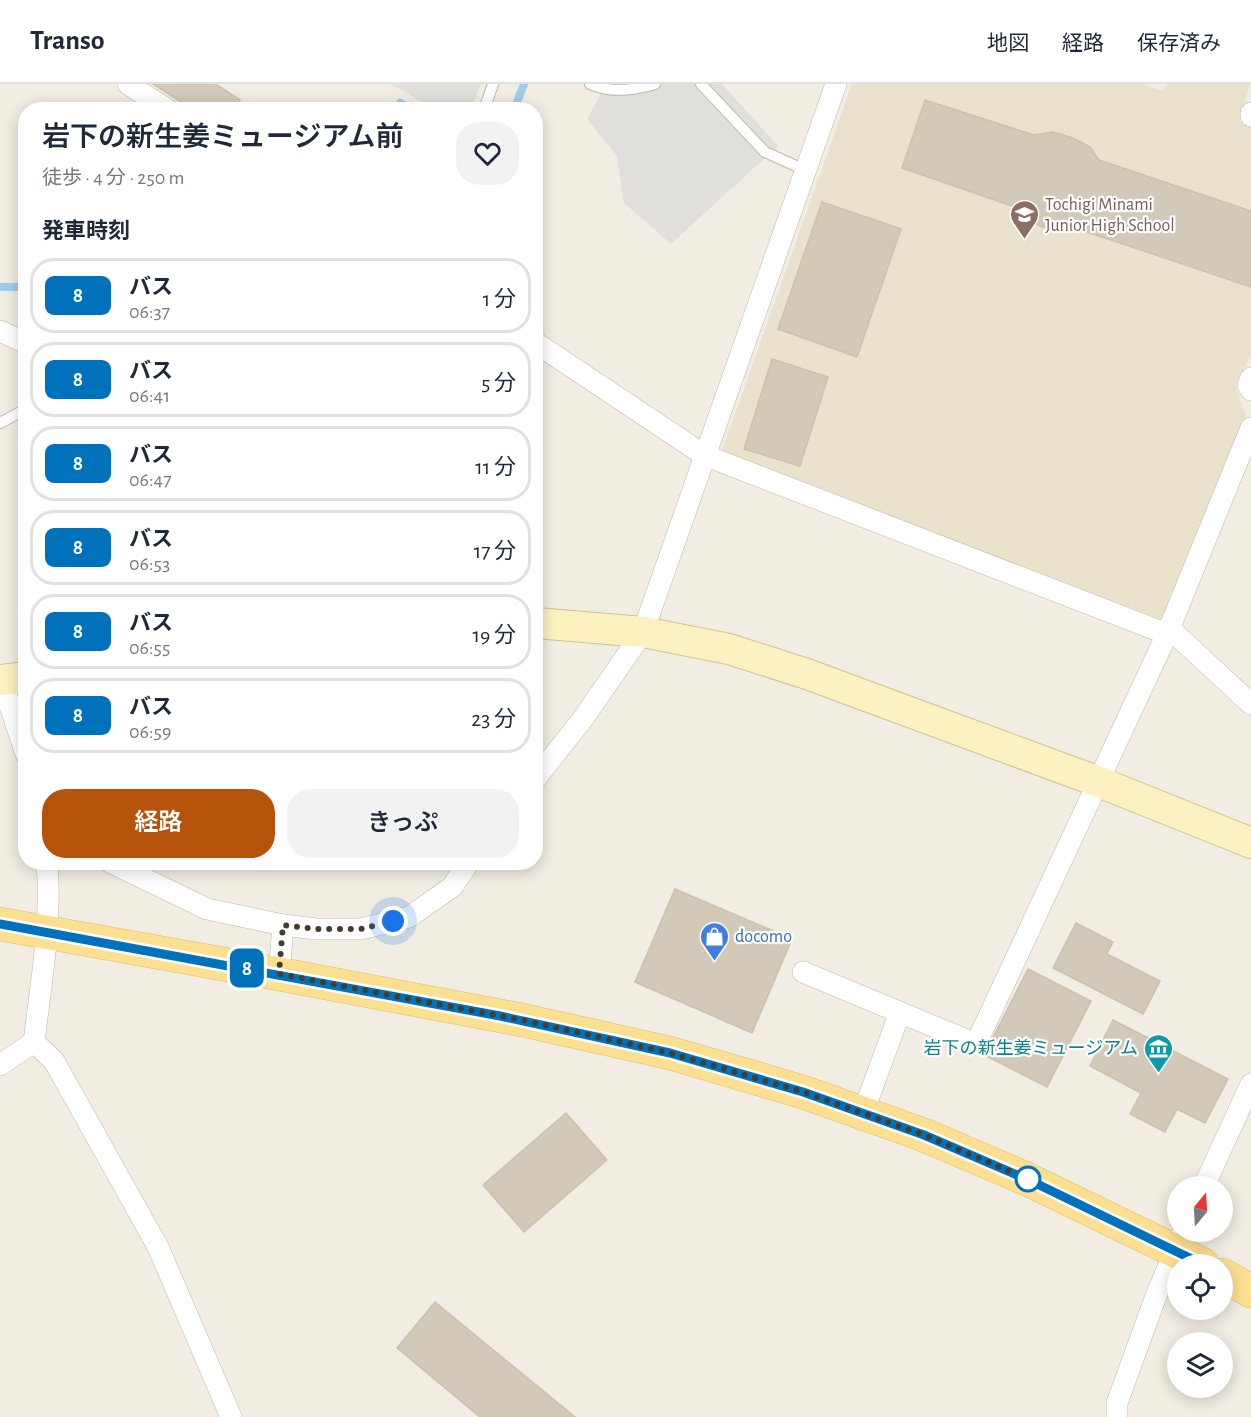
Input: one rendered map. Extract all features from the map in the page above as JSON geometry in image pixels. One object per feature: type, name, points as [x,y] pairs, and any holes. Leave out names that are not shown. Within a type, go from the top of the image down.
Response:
[{"type":"main road","points":[[0,924],[522,1020],[670,1053],[803,1092],[924,1135],[1187,1248]]},
{"type":"main road","points":[[1233,1281],[1251,1291]]},
{"type":"street","points":[[128,84],[156,102]]},
{"type":"street","points":[[543,769],[582,720],[643,632],[836,84]]},
{"type":"street","points":[[0,331],[18,339]]},
{"type":"street","points":[[543,349],[704,455],[1168,631],[1251,704]]},
{"type":"street","points":[[1251,378],[1248,385],[1251,390]]},
{"type":"street","points":[[803,972],[976,1044],[1168,631],[1251,428]]},
{"type":"street","points":[[543,624],[643,632],[729,649],[807,674],[1099,782],[1251,843]]},
{"type":"street","points":[[7,678],[18,722]]},
{"type":"street","points":[[0,1065],[34,1042],[47,932],[48,870]]},
{"type":"street","points":[[127,870],[207,909],[283,925],[316,929],[361,929],[409,917],[452,886],[463,870]]},
{"type":"street","points":[[279,974],[283,925]]},
{"type":"street","points":[[863,1113],[900,1012]]},
{"type":"street","points":[[34,1042],[54,1061],[158,1247],[231,1417]]},
{"type":"street","points":[[1209,1176],[1251,1084]]},
{"type":"street","points":[[1117,1417],[1117,1403],[1156,1296],[1187,1248]]},
{"type":"lane","points":[[487,102],[493,84]]},
{"type":"lane","points":[[590,84],[598,87],[633,90],[655,84]]},
{"type":"lane","points":[[701,84],[765,152],[805,170]]},
{"type":"lane","points":[[0,423],[18,413]]},
{"type":"shaded area","points":[[391,84],[481,84],[474,102],[422,102]]},
{"type":"shaded area","points":[[607,84],[722,84],[778,146],[671,244],[624,203],[617,156],[587,119]]},
{"type":"shaded area","name":"Tochigi Minami Junior High School","points":[[852,84],[1142,84],[1163,91],[1166,84],[1250,84],[1239,121],[1251,125],[1251,354],[1236,388],[1246,416],[1161,619],[721,454]]},
{"type":"building","points":[[153,84],[216,84],[240,100],[239,102],[181,102]]},
{"type":"building","points":[[925,100],[1034,135],[1053,132],[1073,138],[1090,147],[1099,160],[1251,211],[1251,287],[1078,229],[1056,231],[1040,226],[1024,218],[1012,206],[902,168]]},
{"type":"building","points":[[822,202],[901,229],[857,357],[778,329]]},
{"type":"building","points":[[772,359],[828,377],[800,466],[744,449]]},
{"type":"building","name":"docomo","points":[[675,889],[792,939],[752,1033],[635,982]]},
{"type":"building","points":[[1076,923],[1113,942],[1107,954],[1160,981],[1143,1014],[1053,968]]},
{"type":"building","points":[[1028,969],[1091,1001],[1047,1087],[984,1055]]},
{"type":"building","name":"岩下の新生姜ミュージアム","points":[[1113,1020],[1228,1079],[1205,1123],[1177,1109],[1165,1132],[1130,1114],[1141,1093],[1090,1066]]},
{"type":"building","points":[[566,1113],[607,1160],[524,1232],[483,1185]]},
{"type":"building","points":[[435,1302],[575,1417],[480,1417],[397,1348]]},
{"type":"waterway","points":[[517,102],[524,84]]},
{"type":"waterway","points":[[0,287],[18,287]]},
{"type":"bus line","name":"8","points":[[0,924],[522,1020],[670,1053],[803,1092],[924,1135],[1029,1180],[1183,1254]]},
{"type":"place","name":"Tochigi Minami Junior High School","points":[[1024,240]]},
{"type":"place","name":"docomo","points":[[714,962]]},
{"type":"place","name":"岩下の新生姜ミュージアム","points":[[1159,1074]]},
{"type":"route","points":[[393,921],[361,929],[316,929],[283,925],[279,974],[522,1020],[670,1053],[803,1092],[924,1135],[1028,1179]]}]
